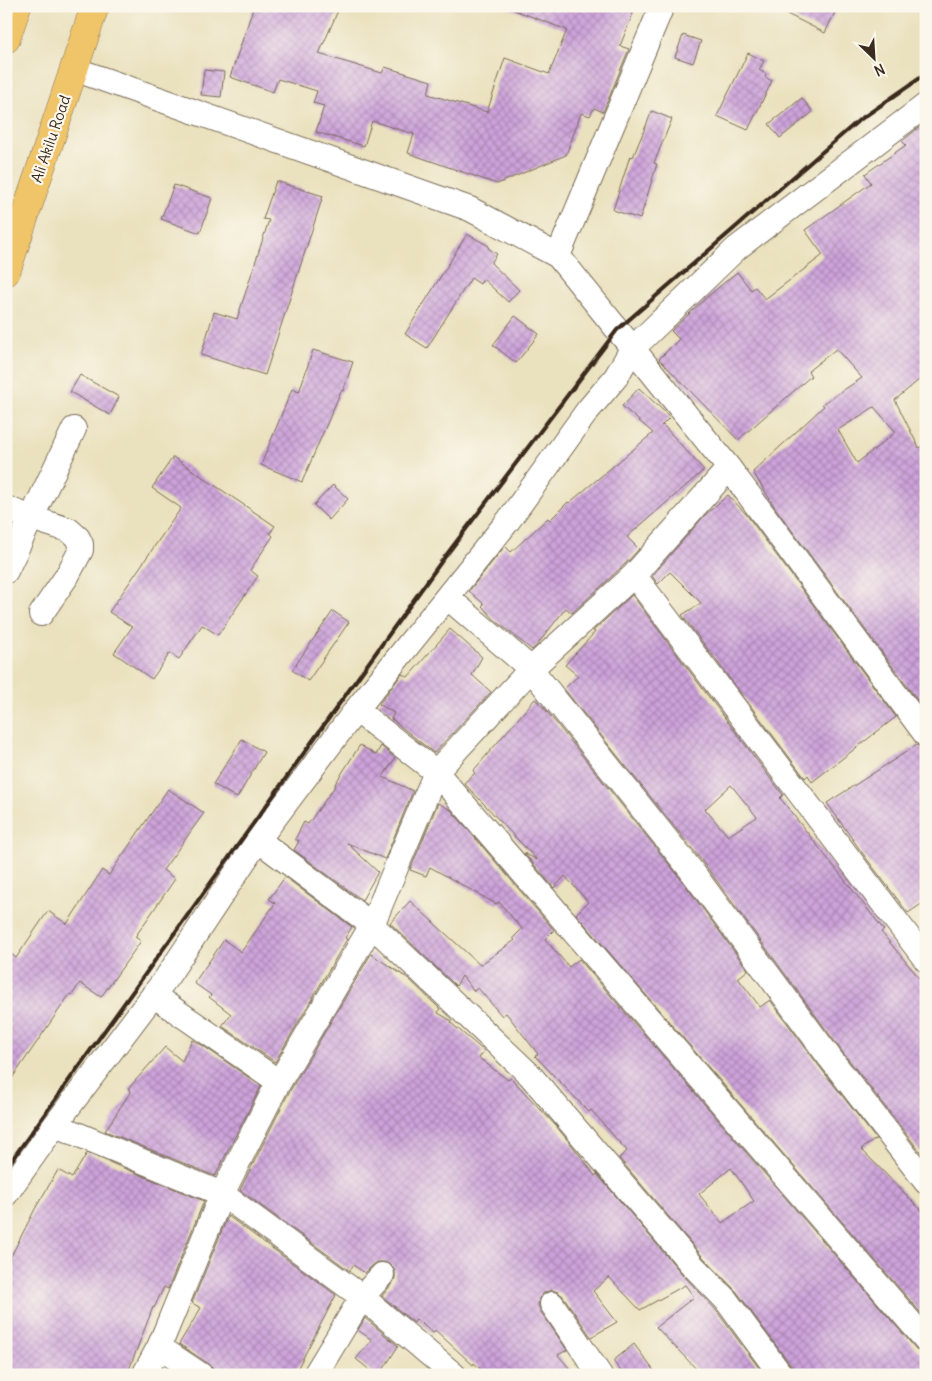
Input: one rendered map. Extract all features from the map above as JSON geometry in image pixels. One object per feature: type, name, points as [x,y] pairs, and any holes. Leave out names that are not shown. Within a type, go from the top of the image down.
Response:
[{"type":"main road","points":[[6,38],[17,6]]},
{"type":"main road","name":"Ali Akilu Road","points":[[6,272],[95,6]]},
{"type":"street","points":[[558,256],[662,6]]},
{"type":"street","points":[[74,68],[470,210],[558,256],[729,468],[926,735]]},
{"type":"street","points":[[6,1194],[55,1125],[167,977],[258,840],[356,710],[508,520],[588,410],[616,378],[632,349],[737,248],[926,104]]},
{"type":"street","points":[[6,571],[74,429]]},
{"type":"street","points":[[144,1375],[159,1347],[222,1194],[279,1082],[372,926],[436,772],[531,669],[634,575],[729,468]]},
{"type":"street","points":[[6,508],[70,530],[81,544],[81,550],[67,576],[42,614]]},
{"type":"street","points":[[634,575],[926,960]]},
{"type":"street","points":[[447,598],[531,669],[691,870],[830,1058],[926,1182]]},
{"type":"street","points":[[356,710],[436,772],[926,1340]]},
{"type":"street","points":[[258,840],[372,926],[530,1075],[693,1266],[726,1300],[781,1375]]},
{"type":"street","points":[[153,995],[279,1082]]},
{"type":"street","points":[[55,1125],[222,1194],[362,1297],[454,1375]]},
{"type":"street","points":[[315,1375],[362,1297],[382,1275]]},
{"type":"street","points":[[552,1304],[600,1375]]},
{"type":"street","points":[[159,1347],[201,1375]]},
{"type":"building","points":[[254,6],[340,6],[319,54],[382,73],[385,67],[431,81],[428,94],[487,112],[505,58],[549,74],[567,30],[509,8],[509,6],[636,6],[620,46],[629,49],[603,112],[594,108],[590,116],[581,113],[566,155],[497,184],[408,153],[414,134],[372,121],[364,146],[316,132],[324,106],[313,103],[317,91],[278,79],[273,92],[230,77]]},
{"type":"building","points":[[771,6],[838,6],[825,33]]},
{"type":"building","points":[[683,35],[701,41],[693,63],[675,57]]},
{"type":"building","points":[[748,53],[764,61],[759,70],[772,81],[748,130],[717,116]]},
{"type":"building","points":[[204,70],[224,72],[221,97],[201,95]]},
{"type":"building","points":[[802,98],[813,112],[780,138],[769,124]]},
{"type":"building","points":[[652,111],[672,119],[654,163],[657,164],[640,219],[613,210],[630,156],[633,157]]},
{"type":"building","points":[[926,122],[926,374],[895,400],[919,448],[926,442],[926,694],[918,701],[776,509],[753,472],[824,406],[822,404],[862,378],[836,349],[808,371],[811,376],[738,440],[659,359],[679,339],[671,331],[737,272],[751,290],[755,287],[765,299],[823,255],[805,230],[871,183],[865,174],[906,145],[902,141]],"holes":[[[874,407],[896,432],[857,463],[838,430]]]},
{"type":"building","points":[[276,181],[323,196],[265,375],[201,355],[214,312],[237,319],[269,220],[263,219]]},
{"type":"building","points":[[174,185],[212,198],[200,233],[161,219]]},
{"type":"building","points":[[467,234],[489,246],[488,248],[497,254],[491,263],[519,290],[508,302],[483,279],[480,284],[471,278],[427,348],[405,334]]},
{"type":"building","points":[[515,316],[539,334],[516,363],[493,345]]},
{"type":"building","points":[[313,350],[353,362],[343,391],[341,391],[302,482],[261,465],[292,389],[299,392]]},
{"type":"building","points":[[80,375],[119,397],[110,415],[70,392]]},
{"type":"building","points":[[639,388],[670,417],[661,426],[663,425],[704,470],[627,537],[639,549],[572,613],[566,608],[532,650],[495,620],[482,606],[484,604],[469,591],[505,546],[511,552],[548,518],[550,520],[568,502],[653,433],[622,406]]},
{"type":"building","points":[[173,457],[275,526],[270,533],[273,536],[250,570],[258,576],[218,635],[202,625],[179,659],[170,653],[152,679],[114,653],[132,627],[109,612],[181,508],[152,488]]},
{"type":"building","points":[[333,485],[348,499],[329,520],[314,505]]},
{"type":"building","points":[[728,495],[746,514],[896,717],[812,782],[808,775],[805,778],[682,615],[701,603],[670,572],[658,584],[652,576],[705,515]]},
{"type":"building","points":[[632,595],[783,795],[780,798],[884,930],[881,932],[926,986],[926,1159],[841,1050],[702,861],[564,689],[578,676],[565,665],[595,632],[593,631]],"holes":[[[731,785],[757,817],[728,836],[705,809]]]},
{"type":"building","points":[[333,611],[349,622],[308,681],[292,670]]},
{"type":"building","points":[[450,629],[482,657],[472,675],[491,692],[434,753],[391,719],[394,713],[379,704],[402,674],[408,677]]},
{"type":"building","points":[[535,699],[680,878],[748,970],[738,978],[760,1007],[770,1000],[876,1139],[861,1149],[926,1215],[926,1319],[576,914],[588,902],[565,876],[554,888],[524,853],[537,860],[464,783],[475,773],[473,771]]},
{"type":"building","points":[[242,739],[264,752],[237,798],[213,784]]},
{"type":"building","points":[[360,745],[376,755],[381,746],[395,758],[383,777],[413,791],[385,859],[347,843],[378,872],[362,900],[294,850],[299,841],[295,839],[304,822],[308,824],[336,785]]},
{"type":"building","points":[[917,745],[921,748],[926,748],[926,901],[908,913],[827,803]]},
{"type":"building","points":[[168,789],[204,813],[163,870],[175,879],[135,937],[141,941],[101,997],[80,983],[72,995],[70,994],[6,1087],[6,950],[16,958],[48,911],[67,924],[102,870],[109,875]]},
{"type":"building","points":[[438,803],[451,810],[554,930],[545,939],[569,967],[579,959],[916,1349],[921,1353],[926,1353],[926,1375],[795,1375],[792,1367],[737,1292],[703,1257],[619,1158],[627,1151],[591,1110],[589,1112],[535,1056],[538,1054],[506,1013],[502,1016],[478,988],[474,991],[462,976],[456,986],[390,923],[410,901],[480,965],[515,940],[513,938],[522,929],[499,902],[496,904],[430,867],[426,876],[410,870]],"holes":[[[731,1168],[754,1201],[722,1223],[699,1194]]]},
{"type":"building","points":[[285,877],[352,927],[345,938],[347,939],[275,1062],[222,1026],[231,1014],[209,997],[211,995],[194,983],[224,940],[241,952],[275,903],[269,899]]},
{"type":"building","points":[[371,954],[409,979],[440,1009],[438,1013],[452,1021],[451,1023],[484,1051],[479,1058],[508,1080],[511,1078],[556,1126],[595,1176],[597,1174],[683,1275],[715,1309],[759,1368],[752,1375],[702,1375],[656,1327],[694,1297],[685,1285],[640,1310],[609,1277],[593,1291],[617,1322],[591,1337],[563,1296],[558,1292],[552,1290],[545,1292],[539,1298],[538,1305],[541,1312],[567,1350],[558,1355],[575,1375],[487,1375],[474,1363],[473,1365],[435,1330],[433,1333],[416,1319],[414,1323],[382,1296],[395,1278],[395,1271],[391,1265],[377,1262],[365,1273],[353,1265],[350,1271],[240,1190],[287,1096]]},
{"type":"building","points":[[192,1040],[261,1086],[215,1176],[105,1131],[131,1091],[128,1089],[165,1047],[182,1061]]},
{"type":"building","points":[[87,1153],[204,1201],[168,1289],[164,1287],[153,1307],[127,1375],[6,1375],[6,1266],[35,1209],[58,1170],[72,1178]]},
{"type":"building","points":[[228,1216],[336,1295],[294,1375],[215,1375],[213,1368],[209,1364],[179,1344],[201,1308],[192,1303]]},
{"type":"building","points":[[365,1318],[398,1346],[380,1375],[376,1375],[356,1359],[372,1340],[358,1330]]},
{"type":"building","points":[[634,1344],[657,1375],[624,1375],[613,1361]]},
{"type":"railway","points":[[6,1168],[441,562],[617,330],[858,121],[926,74]]}]
